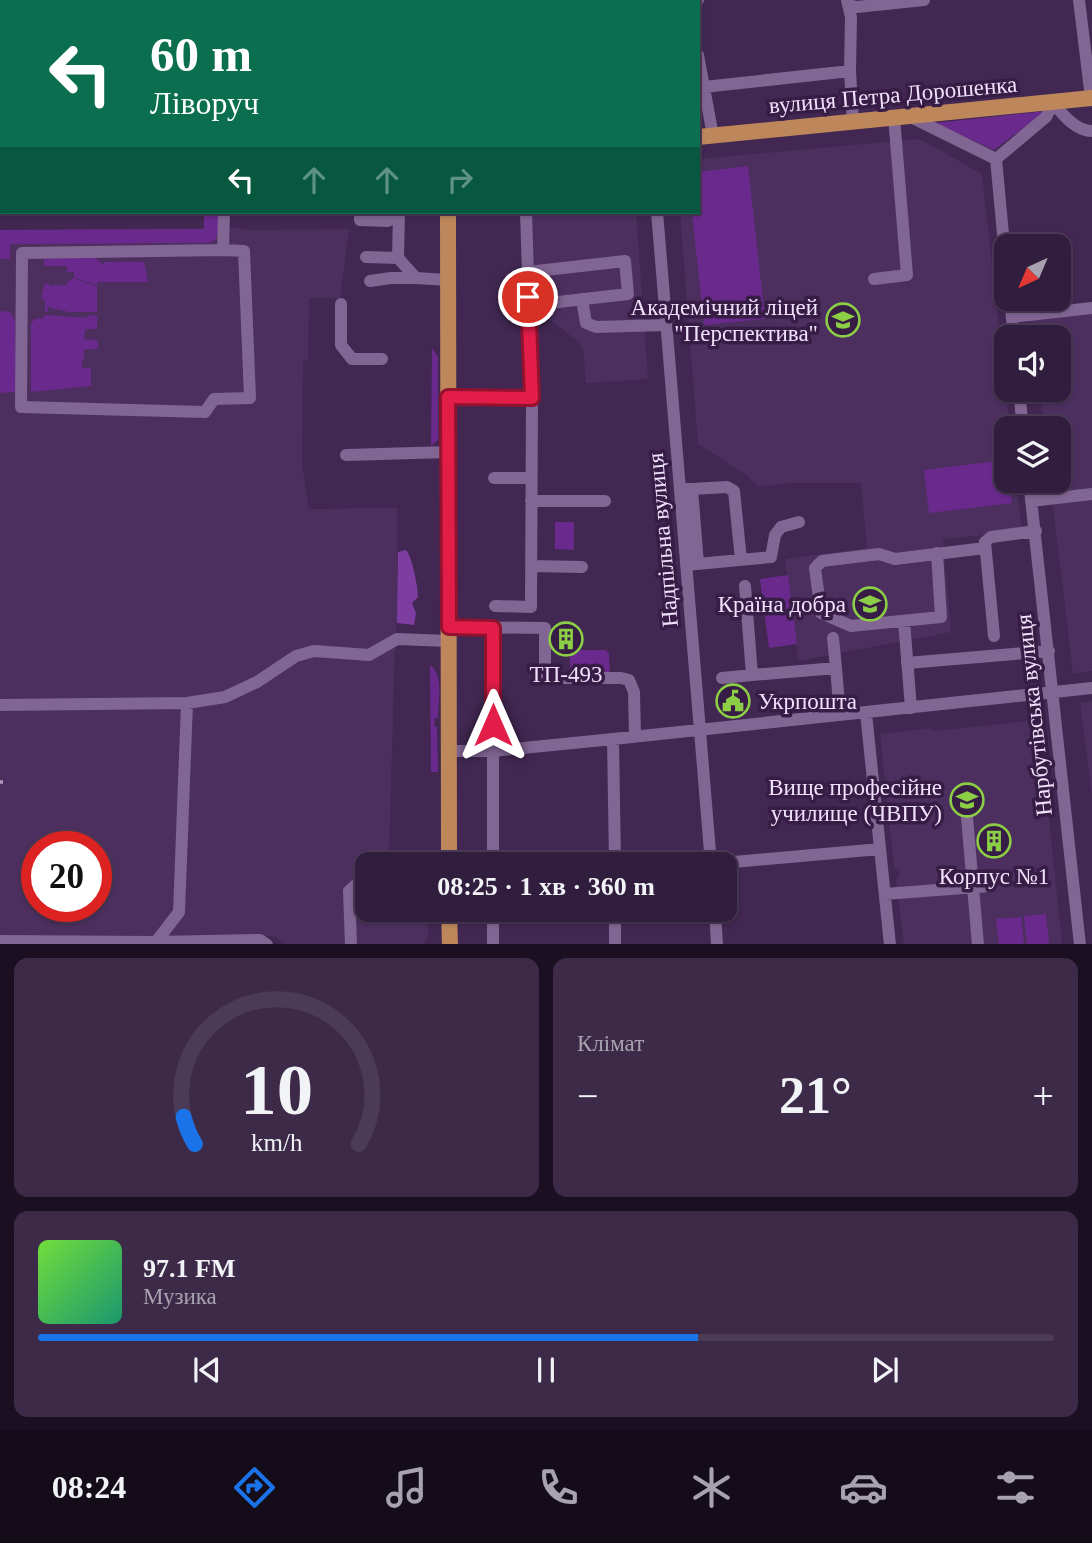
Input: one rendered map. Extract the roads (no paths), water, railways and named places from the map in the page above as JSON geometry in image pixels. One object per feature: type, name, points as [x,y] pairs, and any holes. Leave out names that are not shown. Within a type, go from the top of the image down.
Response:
[{"type":"main road","name":"вулиця Петра Дорошенка","points":[[706,136],[1092,98]]},
{"type":"main road","points":[[448,214],[449,852]]},
{"type":"main road","points":[[449,922],[450,944]]},
{"type":"street","points":[[848,3],[857,7],[924,0]]},
{"type":"street","points":[[1079,0],[1092,98]]},
{"type":"street","points":[[848,3],[851,17],[853,122]]},
{"type":"street","points":[[700,66],[704,87],[706,136]]},
{"type":"street","points":[[704,87],[850,71]]},
{"type":"street","points":[[996,159],[1046,117],[1053,103],[1066,119],[1092,131]]},
{"type":"street","points":[[874,279],[906,275],[902,117],[996,159]]},
{"type":"street","points":[[996,159],[1003,234]]},
{"type":"street","points":[[223,250],[224,214]]},
{"type":"street","points":[[360,214],[360,220],[388,221],[389,214]]},
{"type":"street","points":[[399,214],[398,258],[416,278]]},
{"type":"street","points":[[495,606],[531,607],[532,398],[526,214]]},
{"type":"street","name":"Надпільна вулиця","points":[[657,214],[666,325],[686,490],[710,852]]},
{"type":"street","points":[[223,250],[244,251],[250,398],[215,398],[205,412],[22,407],[22,253],[223,250]]},
{"type":"street","points":[[366,257],[398,258]]},
{"type":"street","points":[[528,272],[625,261],[628,295],[541,304]]},
{"type":"street","points":[[370,281],[388,278],[448,280]]},
{"type":"street","points":[[582,299],[586,323],[596,327],[666,325]]},
{"type":"street","points":[[341,304],[341,345],[352,359],[382,359]]},
{"type":"street","points":[[1012,317],[1092,308]]},
{"type":"street","points":[[1011,312],[1013,325]]},
{"type":"street","points":[[448,397],[532,398]]},
{"type":"street","points":[[345,455],[449,452]]},
{"type":"street","points":[[494,478],[531,478]]},
{"type":"street","points":[[686,490],[727,486],[734,491],[741,560]]},
{"type":"street","name":"Нарбутівська вулиця","points":[[1030,493],[1080,944]]},
{"type":"street","points":[[1031,501],[1092,494]]},
{"type":"street","points":[[531,501],[605,501]]},
{"type":"street","points":[[692,564],[771,557],[775,535],[781,527],[799,522]]},
{"type":"street","points":[[994,636],[985,542],[990,537],[1036,531]]},
{"type":"street","points":[[937,553],[941,617],[851,626],[821,613],[815,568],[822,561],[879,554],[895,559],[937,553],[985,548]]},
{"type":"street","points":[[531,566],[582,567]]},
{"type":"street","points":[[746,586],[752,675]]},
{"type":"street","points":[[904,621],[911,708]]},
{"type":"street","points":[[493,628],[493,852]]},
{"type":"street","points":[[0,705],[187,703],[225,697],[257,682],[296,656],[314,651],[369,655],[397,639],[493,628],[545,628],[545,678],[629,680],[634,692],[635,736]]},
{"type":"street","points":[[833,638],[840,715]]},
{"type":"street","points":[[907,663],[1049,651]]},
{"type":"street","points":[[722,678],[836,668]]},
{"type":"street","points":[[450,751],[493,751],[1092,688]]},
{"type":"street","points":[[156,942],[179,912],[187,703]]},
{"type":"street","points":[[866,713],[890,944]]},
{"type":"street","points":[[613,739],[615,852]]},
{"type":"street","points":[[965,794],[978,944]]},
{"type":"street","points":[[737,862],[880,849]]},
{"type":"street","points":[[351,944],[349,891],[355,886]]},
{"type":"street","points":[[885,894],[990,886]]},
{"type":"street","points":[[493,922],[493,944]]},
{"type":"street","points":[[615,922],[615,944]]},
{"type":"street","points":[[716,922],[717,944]]},
{"type":"street","points":[[0,941],[260,940],[267,944]]},
{"type":"place","name":"Академічний ліцей \"Перспектива\"","points":[[843,320]]},
{"type":"place","name":"Країна добра","points":[[870,604]]},
{"type":"place","name":"ТП-493","points":[[566,639]]},
{"type":"place","name":"Укрпошта","points":[[733,701]]},
{"type":"place","name":"Вище професійне училище (ЧВПУ)","points":[[967,800]]},
{"type":"place","name":"Корпус №1","points":[[994,841]]}]
